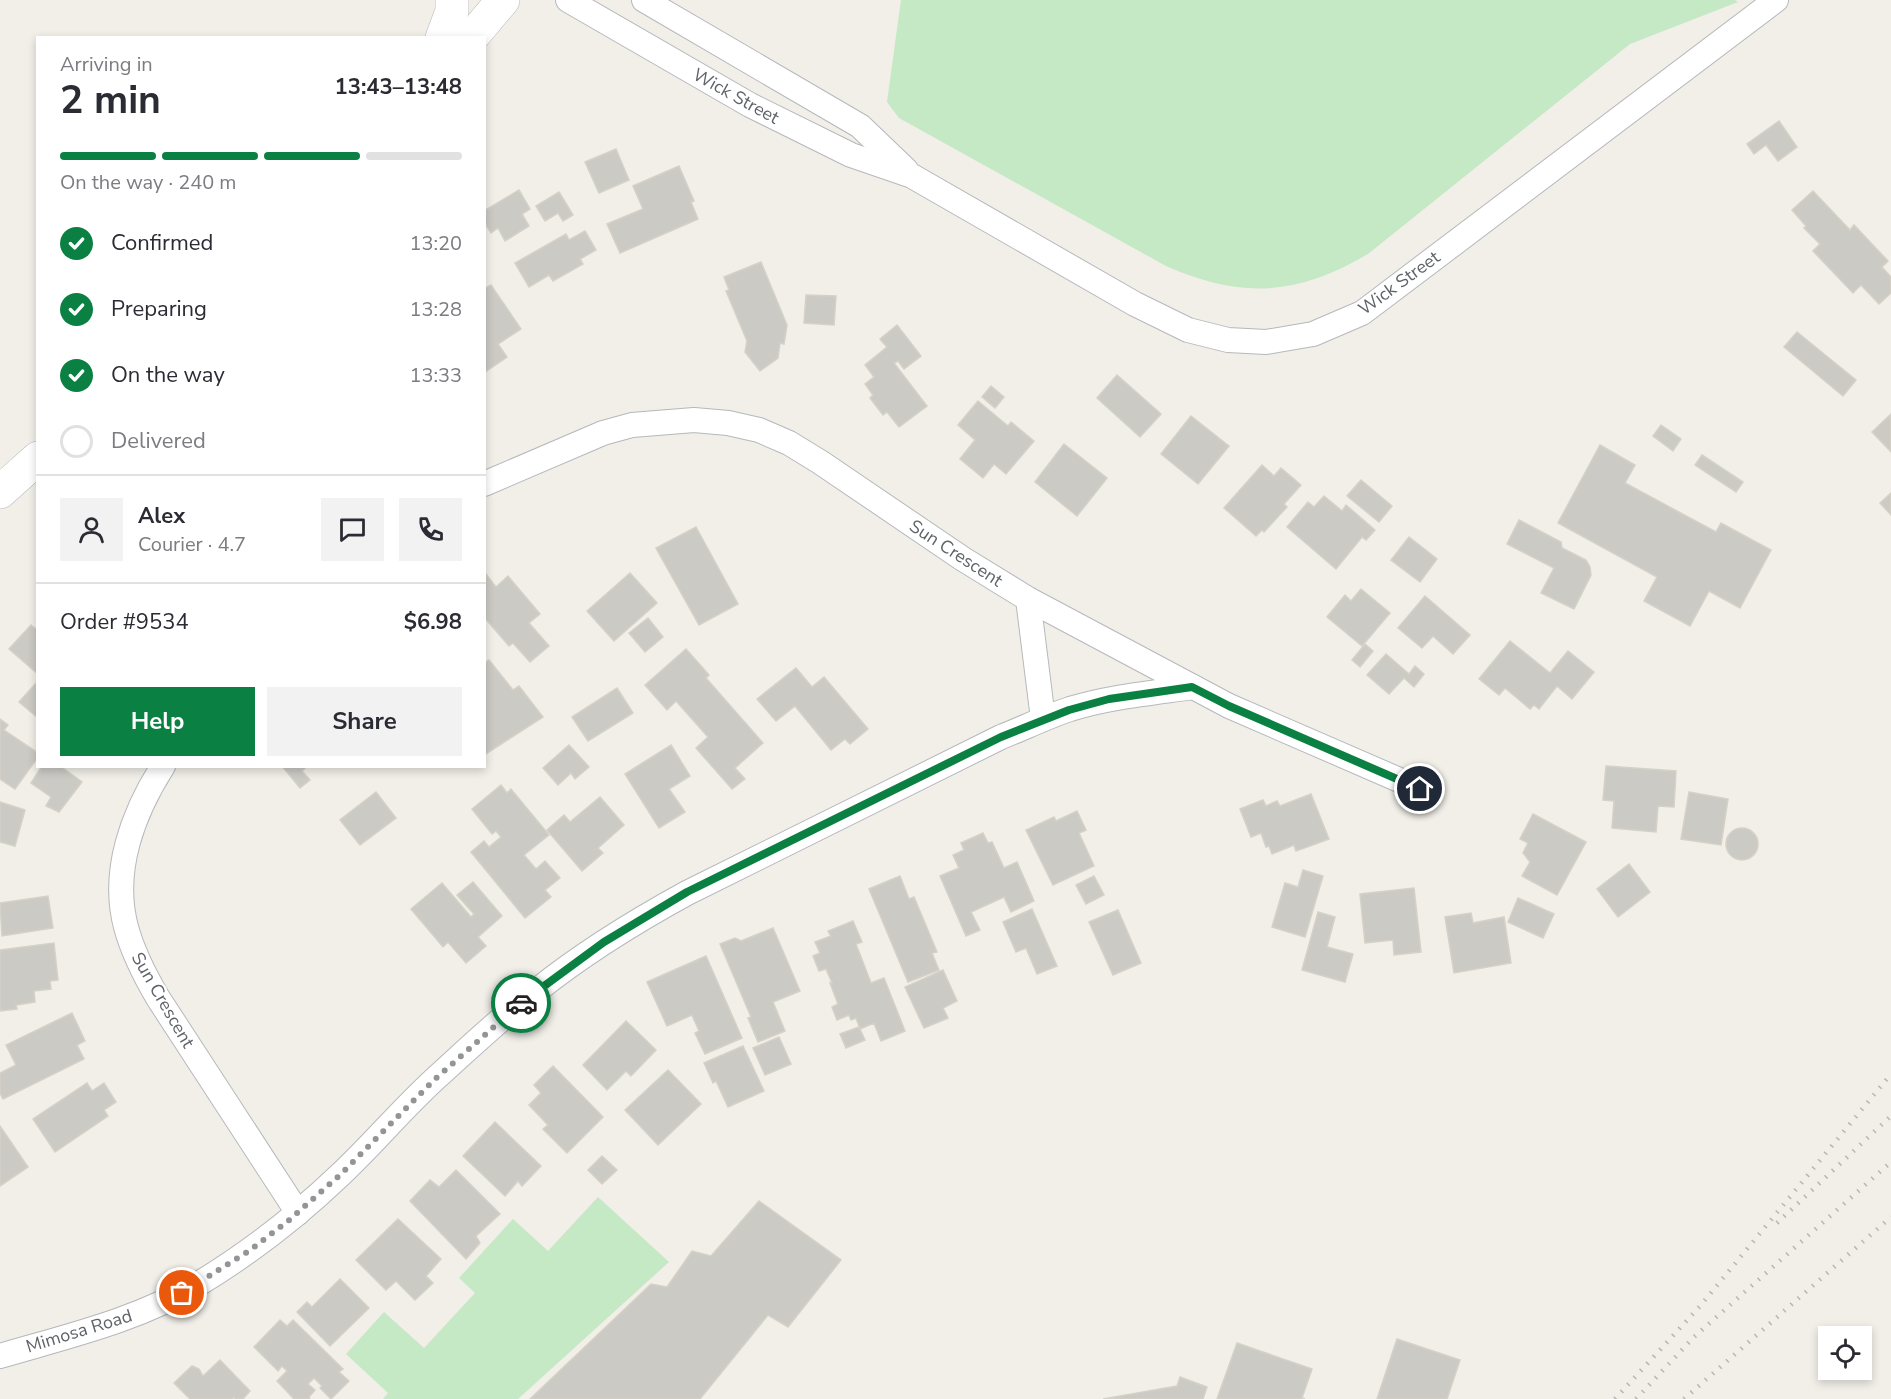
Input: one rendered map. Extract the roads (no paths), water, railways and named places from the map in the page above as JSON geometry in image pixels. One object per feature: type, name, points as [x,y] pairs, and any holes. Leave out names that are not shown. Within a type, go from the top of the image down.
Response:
[{"type":"main road","points":[[443,36],[452,11],[452,0]]},
{"type":"main road","points":[[473,36],[503,0]]},
{"type":"main road","points":[[0,492],[36,460]]},
{"type":"street","name":"Wick Street","points":[[568,0],[750,105],[851,155],[912,176],[1135,304],[1188,330],[1228,340],[1266,342],[1313,334],[1362,313],[1776,0]]},
{"type":"street","name":"Wick Street","points":[[644,0],[860,126],[912,176]]},
{"type":"street","name":"Sun Crescent","points":[[486,483],[603,433],[632,425],[694,420],[728,423],[759,430],[789,443],[854,484],[963,560],[1028,599],[1239,711],[1420,789]]},
{"type":"street","points":[[1028,599],[1044,719]]},
{"type":"street","name":"Mimosa Road","points":[[0,1356],[123,1319],[164,1302],[200,1283],[249,1251],[298,1213],[340,1175],[434,1080],[534,992],[604,942],[651,913],[736,867],[885,796],[1001,737],[1044,719],[1109,699],[1192,687]]},
{"type":"street","name":"Sun Crescent","points":[[162,768],[132,826],[128,843],[122,882],[122,907],[126,927],[139,964],[158,998],[298,1213]]},
{"type":"railway","points":[[1615,1399],[1701,1305],[1891,1074]]},
{"type":"railway","points":[[1777,1223],[1891,1116]]},
{"type":"railway","points":[[1636,1399],[1694,1337],[1891,1162]]},
{"type":"railway","points":[[1684,1399],[1891,1217]]}]
